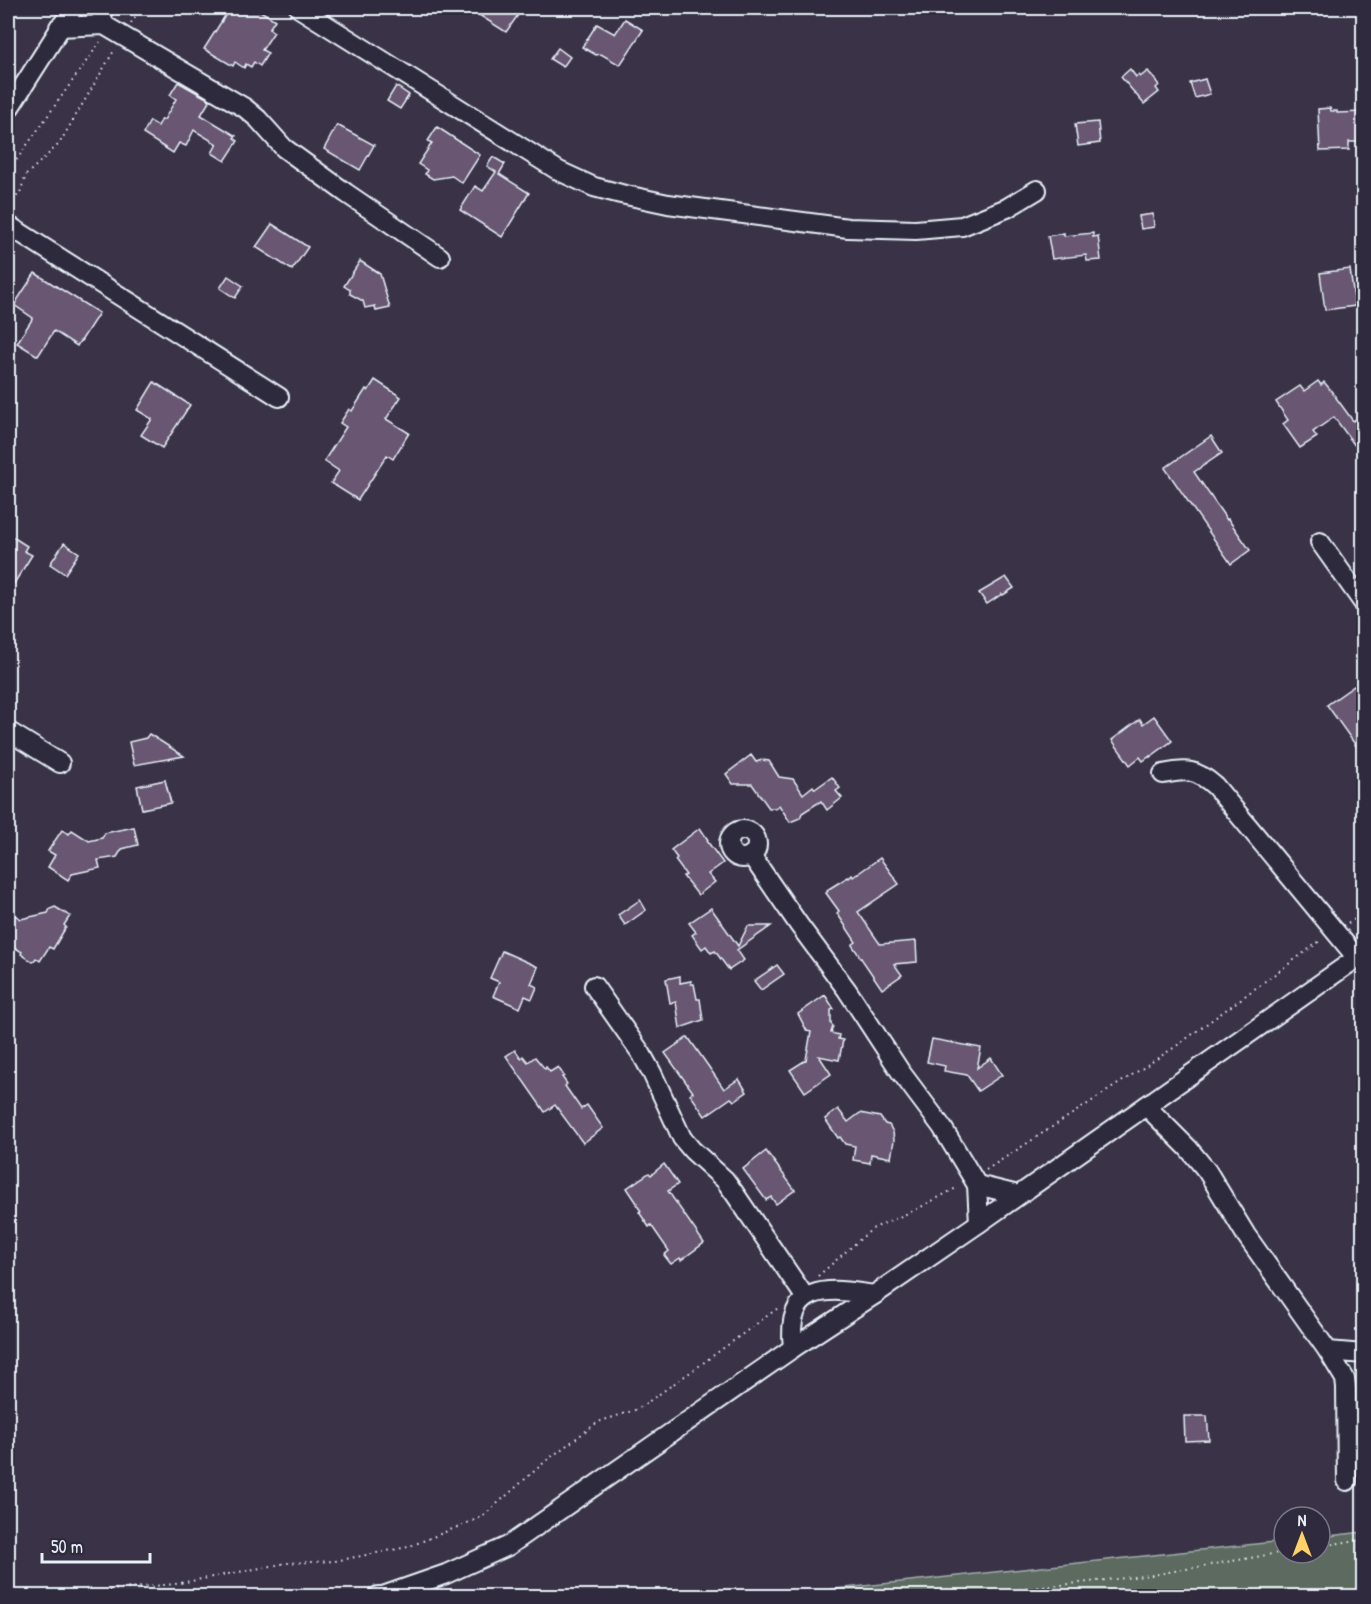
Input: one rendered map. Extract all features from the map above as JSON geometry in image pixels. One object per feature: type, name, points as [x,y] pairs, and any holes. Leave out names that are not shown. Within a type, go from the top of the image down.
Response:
[{"type":"street","points":[[8,110],[73,8]]},
{"type":"street","points":[[299,8],[559,171],[594,187],[621,195],[669,204],[848,228],[916,230],[962,226],[1007,208],[1037,190]]},
{"type":"street","points":[[59,27],[109,24],[245,108],[284,148],[440,257]]},
{"type":"street","points":[[8,225],[279,398]]},
{"type":"street","points":[[1320,542],[1364,604]]},
{"type":"street","points":[[8,731],[60,763]]},
{"type":"street","points":[[378,1596],[446,1575],[508,1546],[793,1348],[979,1223],[1360,955],[1335,932],[1215,786],[1206,778],[1186,770],[1162,774]]},
{"type":"street","points":[[751,855],[847,990],[900,1071],[942,1127],[975,1181],[979,1223]]},
{"type":"street","points":[[594,986],[641,1053],[682,1137],[692,1150],[725,1180],[803,1294]]},
{"type":"street","points":[[1146,1106],[1200,1161],[1246,1235],[1328,1352],[1346,1383],[1347,1481]]},
{"type":"street","points":[[975,1181],[1018,1195]]},
{"type":"street","points":[[803,1294],[829,1291],[874,1295]]},
{"type":"street","points":[[793,1348],[793,1320],[803,1294]]},
{"type":"street","points":[[1328,1352],[1364,1354]]},
{"type":"path","points":[[8,176],[15,162],[109,24],[123,8]]},
{"type":"path","points":[[8,205],[20,193],[26,175],[59,144],[109,24],[141,8]]},
{"type":"path","points":[[99,1596],[110,1590],[175,1584],[287,1563],[335,1561],[408,1547],[482,1517],[547,1460],[598,1422],[638,1409],[803,1294],[872,1228],[975,1181],[1175,1047],[1314,945],[1364,914]]},
{"type":"path","points":[[1332,1544],[1364,1539]]},
{"type":"path","points":[[960,1596],[1152,1575],[1272,1554]]},
{"type":"green space","points":[[1363,1532],[1363,1596],[770,1596],[1272,1542],[1272,1565],[1332,1565],[1332,1536]]},
{"type":"building","points":[[230,8],[256,8],[275,20],[269,29],[274,32],[262,50],[268,53],[260,66],[254,62],[251,67],[246,64],[244,68],[235,62],[233,66],[204,49]]},
{"type":"building","points":[[468,8],[523,8],[506,32]]},
{"type":"building","points":[[625,19],[643,30],[620,65],[601,54],[596,55],[582,47],[597,24],[615,34]]},
{"type":"building","points":[[558,48],[570,57],[563,67],[550,59]]},
{"type":"building","points":[[1130,69],[1136,77],[1148,71],[1159,85],[1156,88],[1159,92],[1144,104],[1121,77]]},
{"type":"building","points":[[1205,79],[1210,94],[1195,98],[1190,83]]},
{"type":"building","points":[[178,82],[210,100],[201,115],[236,136],[234,138],[238,141],[225,161],[212,153],[217,144],[194,130],[186,146],[179,143],[173,153],[143,134],[150,121],[158,126],[162,119],[164,120],[176,99],[170,95]]},
{"type":"building","points":[[396,86],[409,95],[400,109],[387,101]]},
{"type":"building","points":[[1330,108],[1331,111],[1337,111],[1337,113],[1364,112],[1364,142],[1349,142],[1349,150],[1320,151],[1318,109]]},
{"type":"building","points":[[1098,122],[1100,143],[1078,146],[1075,124]]},
{"type":"building","points":[[337,125],[374,145],[360,170],[324,149]]},
{"type":"building","points":[[437,127],[480,155],[462,183],[452,176],[433,179],[425,174],[427,170],[418,164],[432,143],[428,141]]},
{"type":"building","points":[[493,157],[505,164],[499,174],[529,193],[502,237],[460,210],[475,186],[483,191],[496,172],[487,166]]},
{"type":"building","points":[[1153,214],[1154,227],[1141,229],[1139,216]]},
{"type":"building","points":[[272,224],[308,247],[292,270],[256,247]]},
{"type":"building","points":[[1064,233],[1064,236],[1093,233],[1093,237],[1098,236],[1101,260],[1087,261],[1086,255],[1052,259],[1048,236]]},
{"type":"building","points":[[360,261],[380,274],[390,308],[376,311],[375,306],[365,308],[363,301],[350,294],[350,290],[344,286]]},
{"type":"building","points":[[1350,269],[1355,306],[1325,310],[1320,273]]},
{"type":"building","points":[[35,273],[99,313],[77,346],[54,331],[38,356],[17,343],[33,318],[14,305]]},
{"type":"building","points":[[228,276],[243,286],[235,298],[220,288]]},
{"type":"building","points":[[375,380],[401,397],[386,419],[409,433],[393,459],[387,455],[358,500],[331,483],[339,471],[324,461],[346,427],[340,423],[349,409],[352,411],[366,389],[368,391]]},
{"type":"building","points":[[1318,381],[1321,385],[1324,382],[1353,421],[1364,414],[1364,458],[1334,417],[1313,432],[1317,437],[1300,448],[1283,424],[1288,420],[1276,402],[1300,386],[1304,391]]},
{"type":"building","points":[[154,382],[190,405],[162,448],[141,435],[152,419],[137,410]]},
{"type":"building","points":[[1211,436],[1222,453],[1194,472],[1250,550],[1231,564],[1165,468]]},
{"type":"building","points":[[8,534],[27,546],[24,551],[32,555],[8,593]]},
{"type":"building","points":[[64,543],[79,553],[65,574],[50,564]]},
{"type":"building","points":[[1006,577],[1014,588],[987,604],[979,593]]},
{"type":"building","points":[[1354,686],[1364,699],[1364,757],[1327,705]]},
{"type":"building","points":[[1154,716],[1172,741],[1143,761],[1140,757],[1130,765],[1112,740],[1140,719],[1143,724]]},
{"type":"building","points":[[149,734],[184,756],[134,765],[129,742],[146,738]]},
{"type":"building","points":[[751,755],[756,762],[769,761],[779,777],[793,779],[803,794],[813,786],[815,789],[832,777],[840,788],[836,791],[842,798],[827,810],[821,801],[802,813],[800,818],[790,822],[779,805],[769,808],[752,784],[733,784],[726,774]]},
{"type":"building","points":[[165,780],[171,803],[142,809],[137,786]]},
{"type":"building","points":[[134,827],[138,845],[122,849],[117,857],[98,860],[100,868],[72,874],[68,880],[48,867],[55,855],[48,851],[62,830],[69,834],[72,830],[89,841],[102,838],[105,833]]},
{"type":"building","points":[[700,828],[723,863],[708,874],[715,882],[698,895],[683,876],[686,875],[671,850]]},
{"type":"building","points":[[880,858],[899,884],[858,912],[880,944],[916,941],[917,962],[894,964],[902,975],[882,989],[852,945],[856,942],[826,893],[827,890],[852,875],[853,877]]},
{"type":"building","points":[[640,900],[646,910],[625,925],[618,915]]},
{"type":"building","points":[[55,907],[70,916],[64,925],[66,927],[53,949],[49,947],[40,961],[36,958],[33,962],[11,945],[14,940],[8,936],[8,911],[21,919],[48,913]]},
{"type":"building","points":[[711,908],[738,946],[748,926],[771,926],[737,950],[744,960],[729,970],[715,951],[711,953],[706,946],[702,949],[692,935],[696,932],[689,923]]},
{"type":"building","points":[[502,951],[538,967],[531,984],[537,987],[532,999],[525,996],[520,1008],[493,996],[499,982],[490,978]]},
{"type":"building","points":[[777,965],[784,974],[761,990],[754,981]]},
{"type":"building","points":[[680,976],[680,983],[691,981],[691,984],[694,984],[697,999],[700,999],[703,1020],[680,1028],[676,1002],[670,1003],[666,979]]},
{"type":"building","points":[[825,995],[834,1009],[831,1010],[833,1026],[831,1033],[839,1035],[838,1039],[843,1040],[839,1060],[819,1056],[831,1074],[805,1092],[790,1070],[806,1060],[811,1032],[807,1031],[798,1014]]},
{"type":"building","points":[[688,1037],[724,1089],[739,1079],[747,1092],[734,1101],[731,1098],[705,1116],[690,1094],[693,1092],[665,1053]]},
{"type":"building","points":[[932,1039],[981,1048],[977,1068],[991,1058],[1002,1075],[978,1091],[967,1075],[944,1071],[945,1066],[927,1062]]},
{"type":"building","points":[[515,1050],[521,1058],[523,1056],[528,1062],[535,1057],[550,1072],[558,1067],[567,1084],[565,1086],[581,1109],[587,1105],[603,1128],[583,1143],[555,1105],[545,1112],[506,1056]]},
{"type":"building","points":[[838,1109],[848,1122],[860,1113],[880,1117],[885,1124],[889,1125],[894,1140],[891,1158],[871,1154],[870,1163],[853,1160],[855,1146],[845,1144],[840,1137],[838,1138],[825,1119]]},
{"type":"building","points":[[766,1151],[795,1190],[776,1204],[771,1197],[766,1200],[743,1169]]},
{"type":"building","points":[[664,1164],[678,1184],[668,1191],[704,1243],[681,1260],[680,1258],[671,1264],[664,1255],[669,1251],[639,1212],[641,1211],[637,1203],[627,1188],[649,1173],[651,1175]]},
{"type":"building","points":[[1184,1416],[1207,1416],[1209,1440],[1185,1441]]}]
